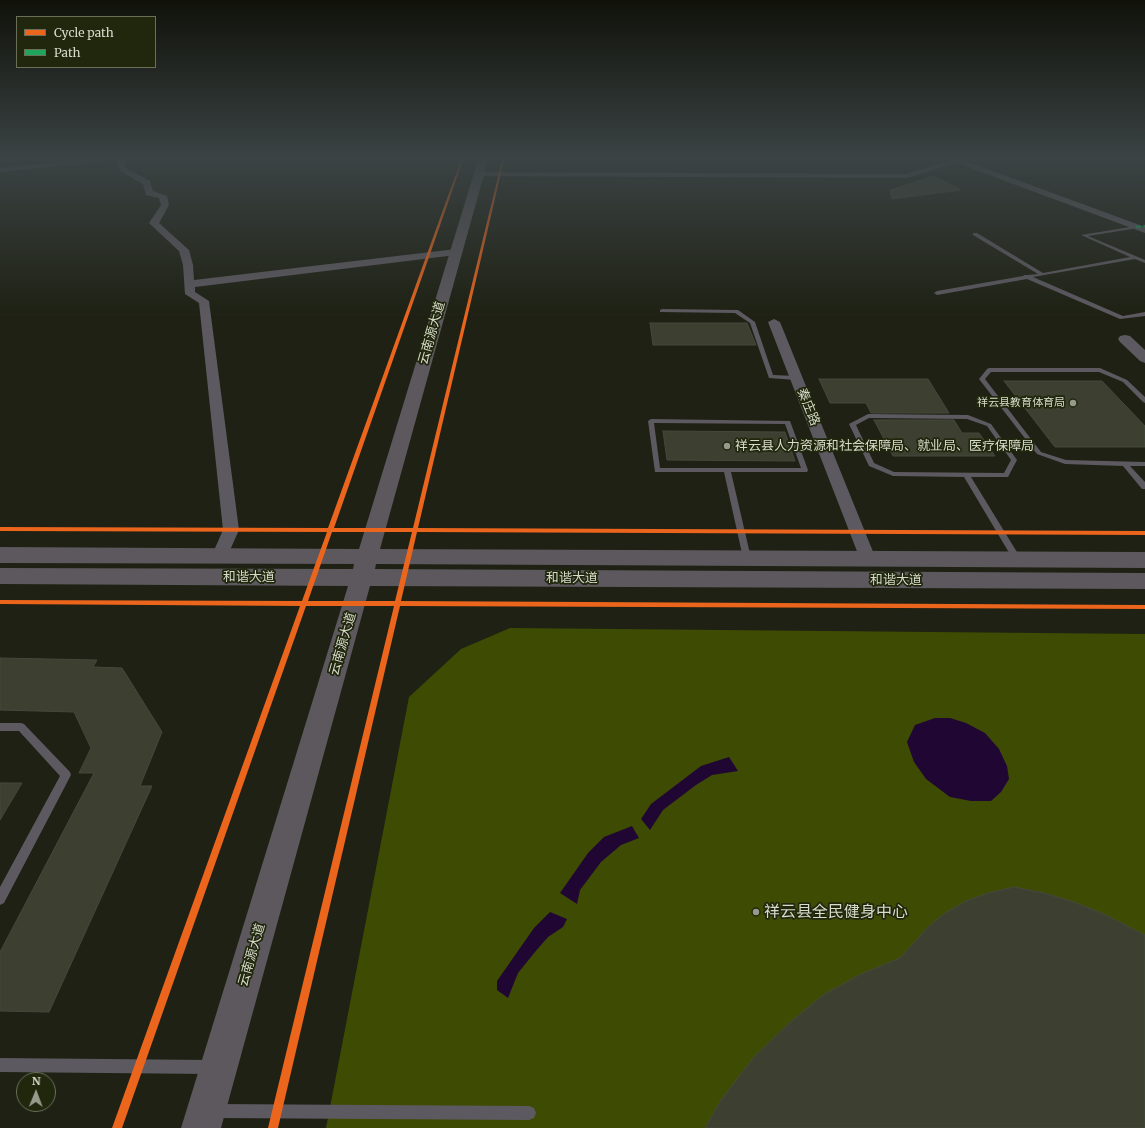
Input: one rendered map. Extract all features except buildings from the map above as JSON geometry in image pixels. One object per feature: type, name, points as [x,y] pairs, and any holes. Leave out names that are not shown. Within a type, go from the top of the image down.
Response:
[{"type":"main road","name":"云南源大道","points":[[204,1119],[468,213]]},
{"type":"main road","name":"和谐大道","points":[[0,555],[220,556],[365,567],[1145,581]]},
{"type":"main road","name":"和谐大道","points":[[0,576],[747,558],[1145,560]]},
{"type":"street","points":[[160,213],[154,223],[184,250],[188,265],[190,294],[204,301],[231,530],[220,556]]},
{"type":"street","points":[[1097,213],[1145,230]]},
{"type":"street","points":[[190,284],[456,252]]},
{"type":"street","name":"秦庄路","points":[[774,322],[868,558]]},
{"type":"street","points":[[1125,339],[1143,354]]},
{"type":"lane","points":[[1136,227],[1083,235],[1145,262]]},
{"type":"lane","points":[[975,234],[1041,273]]},
{"type":"lane","points":[[937,293],[1041,273],[1134,258]]},
{"type":"lane","points":[[1025,276],[1122,318],[1145,314]]},
{"type":"lane","points":[[662,311],[736,311],[752,322],[771,377],[796,378]]},
{"type":"lane","points":[[1145,401],[1125,381],[1100,370],[989,370],[982,379],[1039,453],[1065,462],[1145,464]]},
{"type":"lane","points":[[868,416],[968,417],[989,425],[1014,460],[1006,475],[966,475],[893,474],[871,464],[852,424],[868,416]]},
{"type":"lane","points":[[651,421],[788,422],[805,470],[727,470],[657,470],[651,421]]},
{"type":"lane","points":[[1125,464],[1145,487]]},
{"type":"lane","points":[[727,470],[747,558]]},
{"type":"lane","points":[[966,475],[1017,559]]},
{"type":"lane","points":[[0,727],[21,727],[66,775],[0,899]]},
{"type":"lane","points":[[0,1065],[219,1067]]},
{"type":"lane","points":[[204,1119],[529,1113]]},
{"type":"green space","name":"祥云县全民健身中心","points":[[510,628],[1145,634],[1145,1128],[326,1128],[409,697],[461,649]]},
{"type":"shaded area","points":[[935,718],[950,718],[966,723],[985,733],[999,749],[1007,766],[1009,779],[1001,792],[991,801],[971,801],[950,797],[926,779],[914,762],[907,742],[915,725]]},
{"type":"shaded area","points":[[729,757],[738,771],[712,775],[696,785],[663,810],[650,830],[641,819],[651,804],[701,766]]},
{"type":"shaded area","points":[[632,826],[639,838],[621,845],[601,862],[580,890],[577,904],[560,893],[588,853],[604,837]]},
{"type":"shaded area","points":[[550,912],[567,919],[563,927],[548,937],[518,973],[508,998],[497,990],[497,981],[534,928]]},
{"type":"marked path","points":[[1136,227],[1145,226]]},
{"type":"cycle path","points":[[117,1128],[443,213]]},
{"type":"cycle path","points":[[273,1128],[490,213]]},
{"type":"cycle path","points":[[0,529],[1145,533]]},
{"type":"cycle path","points":[[0,602],[1145,607]]},
{"type":"place","name":"祥云县教育体育局","points":[[1073,403]]},
{"type":"place","name":"祥云县人力资源和社会保障局、就业局、医疗保障局","points":[[727,446]]},
{"type":"place","name":"祥云县全民健身中心","points":[[756,912]]}]
